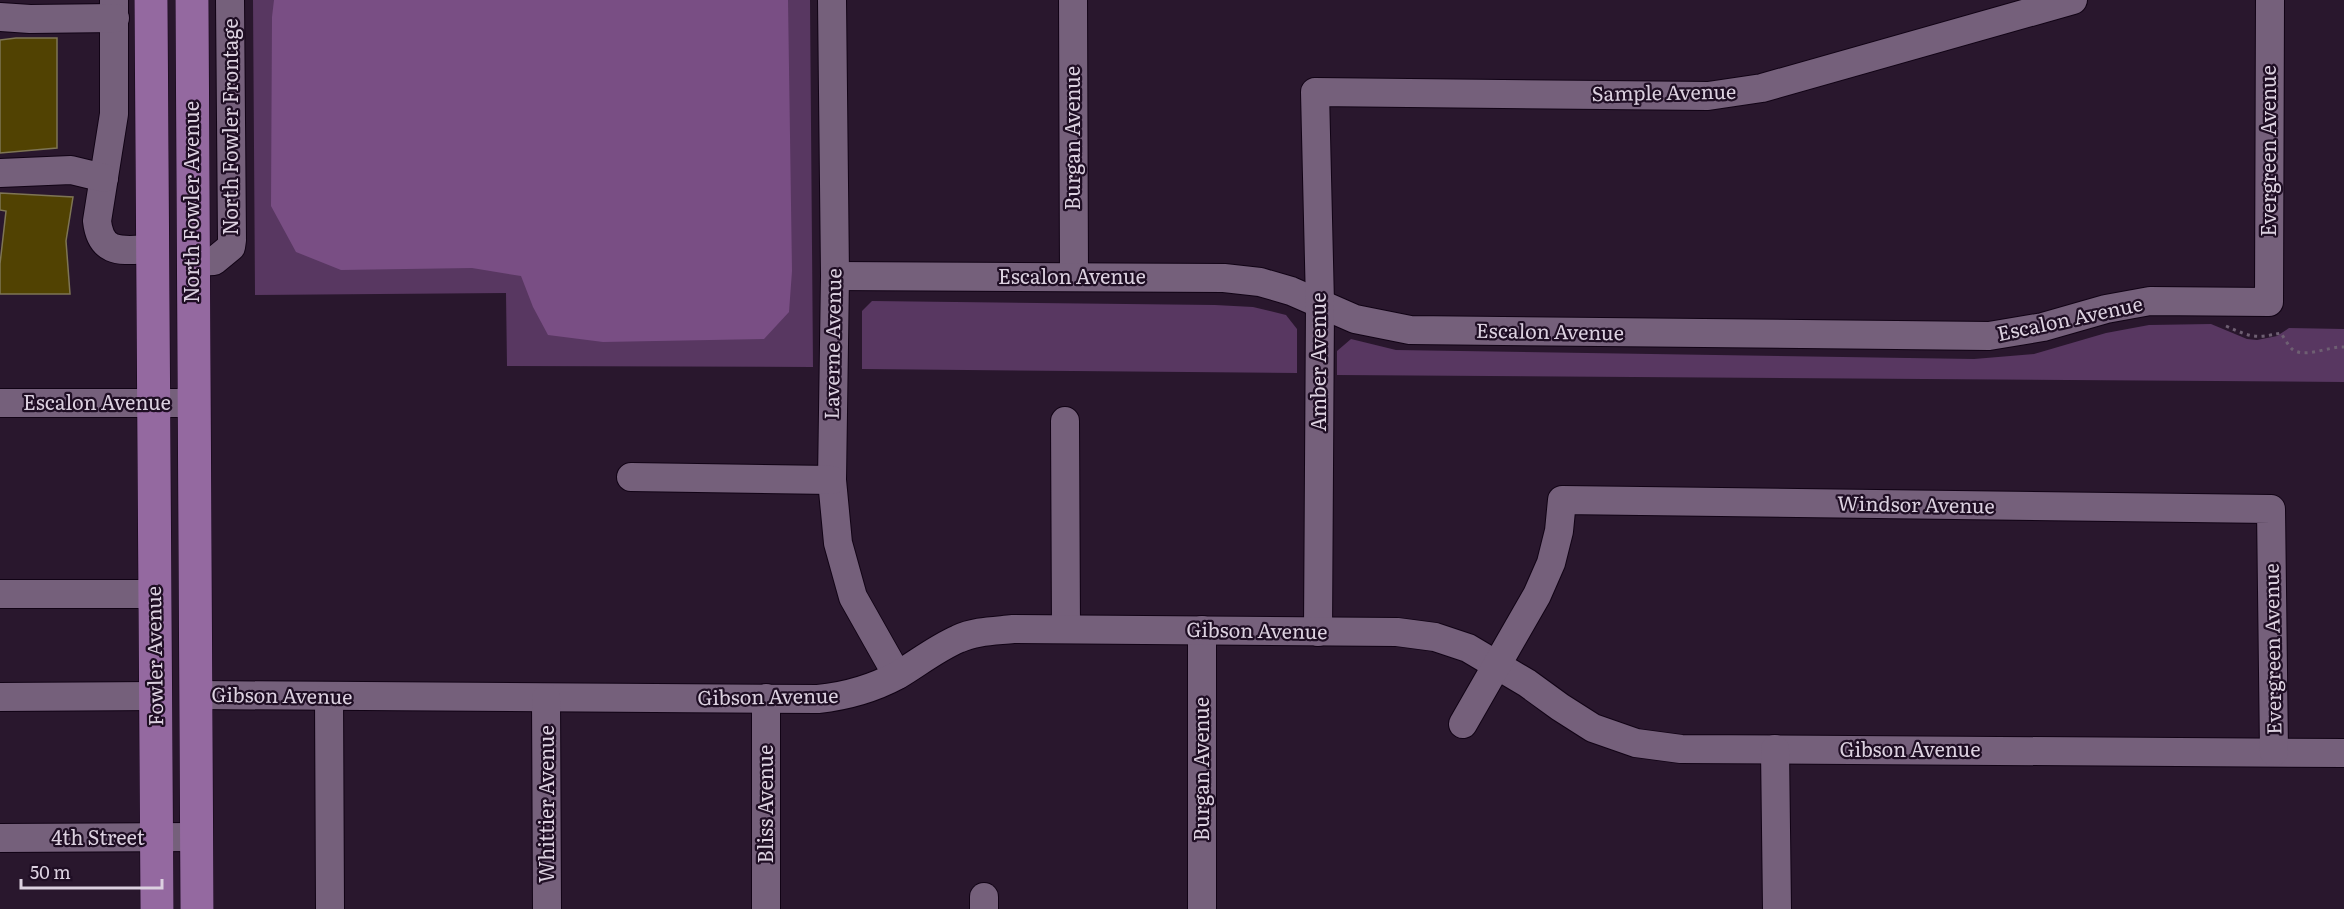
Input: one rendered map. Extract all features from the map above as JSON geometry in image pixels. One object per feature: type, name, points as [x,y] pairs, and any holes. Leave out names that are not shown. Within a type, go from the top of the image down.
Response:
[{"type":"main road","name":"North Fowler Avenue","points":[[151,0],[154,403]]},
{"type":"main road","name":"North Fowler Avenue","points":[[192,0],[194,403]]},
{"type":"main road","name":"Fowler Avenue","points":[[154,403],[156,909]]},
{"type":"main road","name":"Fowler Avenue","points":[[194,403],[197,909]]},
{"type":"main road","points":[[155,594],[171,627],[173,673],[178,686],[197,695]]},
{"type":"street","name":"North Fowler Frontage","points":[[192,262],[214,261],[231,247],[230,0]]},
{"type":"street","name":"Laverne Avenue","points":[[832,0],[835,276],[832,480],[838,543],[853,597],[897,675]]},
{"type":"street","name":"Burgan Avenue","points":[[1073,0],[1074,277]]},
{"type":"street","name":"Sample Avenue","points":[[1315,92],[1708,96],[1762,88],[2073,0]]},
{"type":"street","name":"Evergreen Avenue","points":[[2269,302],[2270,0]]},
{"type":"street","points":[[0,17],[30,19],[114,9],[114,114],[97,220],[98,233],[104,243],[115,249],[152,249]]},
{"type":"street","name":"Amber Avenue","points":[[1315,92],[1320,304],[1318,632]]},
{"type":"street","points":[[0,173],[71,170],[104,178]]},
{"type":"street","name":"Escalon Avenue","points":[[835,276],[1224,278],[1260,282],[1291,291],[1354,319],[1410,330],[1989,336],[2043,327],[2106,309],[2150,301],[2269,302]]},
{"type":"street","name":"Escalon Avenue","points":[[0,403],[194,403]]},
{"type":"street","points":[[1065,421],[1066,629]]},
{"type":"street","points":[[631,477],[832,480]]},
{"type":"street","name":"Windsor Avenue","points":[[1497,664],[1537,595],[1551,562],[1559,531],[1562,500],[2271,509]]},
{"type":"street","name":"Evergreen Avenue","points":[[2271,509],[2274,752]]},
{"type":"street","points":[[0,594],[155,594]]},
{"type":"street","name":"Gibson Avenue","points":[[197,695],[546,698],[844,696],[867,690],[897,675],[959,638],[1013,628],[1397,632],[1435,637],[1468,648],[1497,664],[1593,728],[1636,742],[1681,749],[2344,753]]},
{"type":"street","name":"Burgan Avenue","points":[[1202,630],[1202,909]]},
{"type":"street","points":[[1463,724],[1497,664]]},
{"type":"street","points":[[0,697],[156,696]]},
{"type":"street","points":[[329,696],[330,909]]},
{"type":"street","name":"Whittier Avenue","points":[[546,698],[547,909]]},
{"type":"street","name":"Bliss Avenue","points":[[766,698],[766,909]]},
{"type":"street","points":[[1775,749],[1776,909]]},
{"type":"street","name":"4th Street","points":[[0,838],[196,837]]},
{"type":"shaded area","points":[[253,0],[810,0],[813,367],[507,366],[506,293],[255,295]]},
{"type":"shaded area","points":[[274,0],[788,0],[792,271],[789,312],[764,339],[603,342],[548,335],[533,307],[521,276],[472,268],[341,270],[296,252],[271,206]]},
{"type":"shaded area","points":[[872,301],[1253,307],[1286,315],[1297,329],[1297,373],[862,369],[862,311]]},
{"type":"shaded area","points":[[2211,324],[2247,339],[2257,340],[2277,336],[2289,328],[2344,329],[2344,382],[1337,375],[1337,351],[1351,339],[1396,350],[1974,359],[2034,354],[2106,333],[2149,325]]},
{"type":"building","points":[[57,38],[57,148],[0,153],[0,40]]},
{"type":"building","points":[[0,193],[73,197],[66,241],[70,294],[0,294],[0,264],[6,211],[0,210]]}]
